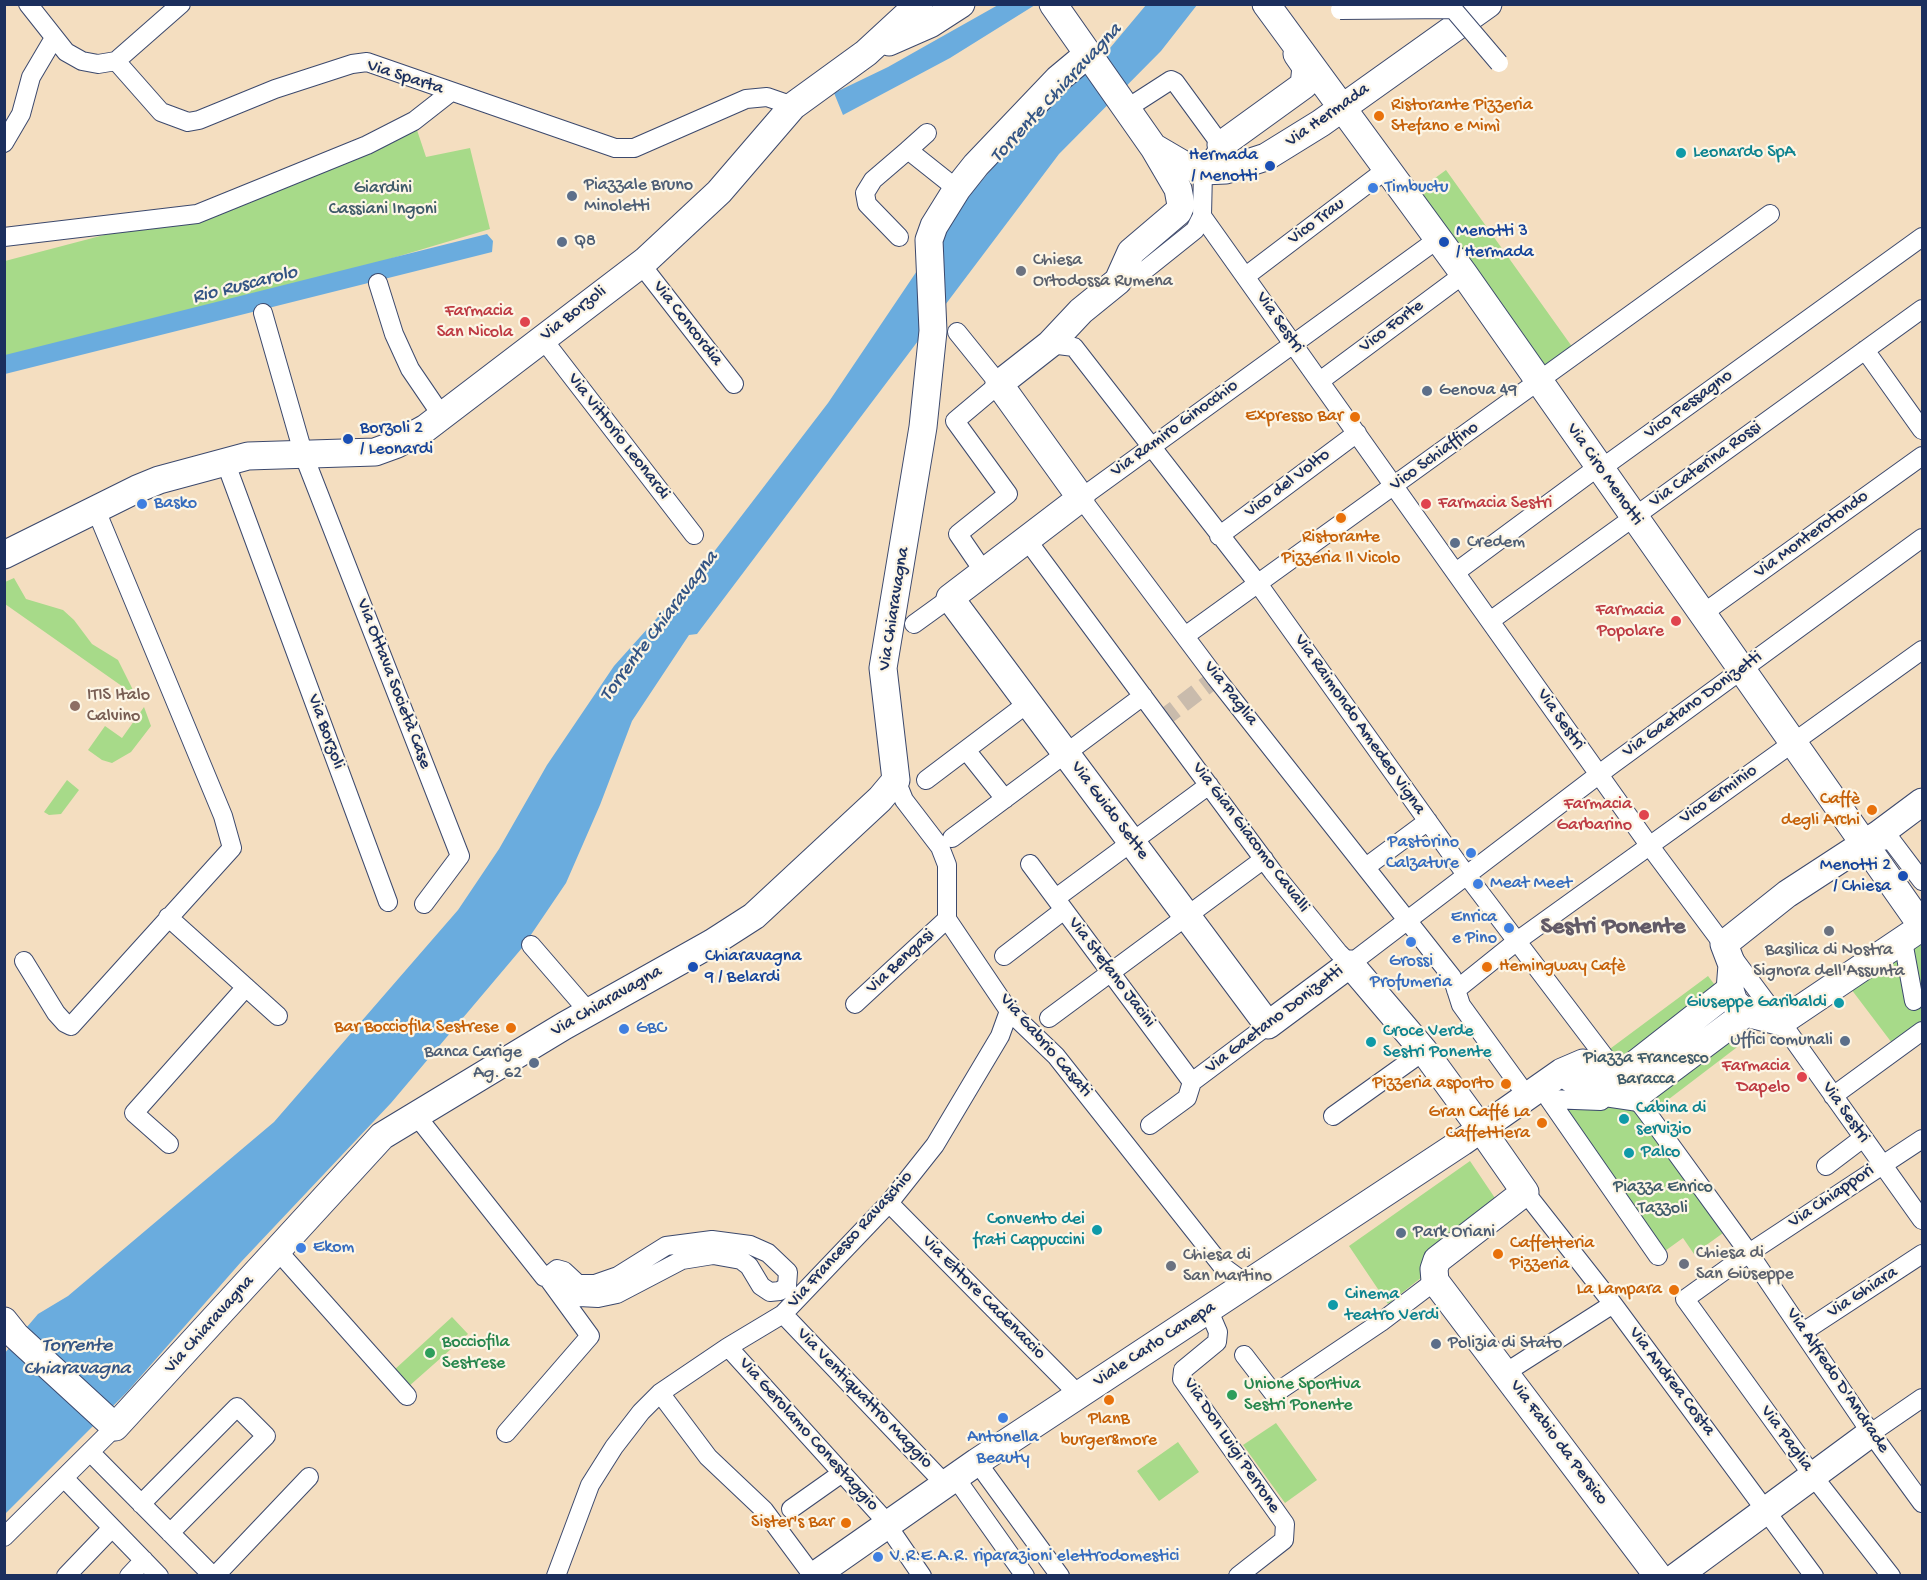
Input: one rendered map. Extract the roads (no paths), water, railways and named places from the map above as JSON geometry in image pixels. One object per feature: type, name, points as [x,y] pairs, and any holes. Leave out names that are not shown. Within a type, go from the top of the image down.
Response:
[{"type":"street","points":[[28,4],[66,52],[82,61],[98,64],[116,61],[181,4]]},
{"type":"street","name":"Via Borzoli","points":[[4,555],[136,489],[225,461],[248,456],[375,452],[397,444],[442,416],[640,263],[719,192],[794,106],[866,53],[919,4]]},
{"type":"street","name":"Via Borzoli","points":[[866,53],[930,24],[962,4]]},
{"type":"street","points":[[1053,4],[1154,148],[1178,189],[1181,205],[1178,212],[1131,252],[1118,281]]},
{"type":"street","name":"Via Ciro Menotti","points":[[1264,4],[1464,274],[1792,743],[1866,843],[1916,931]]},
{"type":"street","name":"Via Hermada","points":[[1221,145],[1298,90],[1306,79],[1306,67],[1264,4]]},
{"type":"street","name":"Via Hermada","points":[[1154,148],[1184,165],[1203,171],[1246,165],[1266,157],[1295,141],[1488,4]]},
{"type":"street","points":[[1340,9],[1453,9],[1499,63]]},
{"type":"street","points":[[4,143],[21,114],[31,77],[54,38]]},
{"type":"street","name":"Via Chiaravagna","points":[[4,1537],[90,1452],[111,1422],[277,1250],[382,1136],[588,1011],[712,943],[754,916],[880,799],[896,780],[883,668],[923,427],[945,331],[929,240],[934,226],[957,189],[1058,79],[1089,56]]},
{"type":"street","name":"Via Sparta","points":[[116,61],[161,112],[188,122],[200,120],[275,88],[352,64],[367,62],[615,148],[634,148],[746,99],[767,97],[794,106]]},
{"type":"street","points":[[984,572],[958,534],[1008,494],[955,421],[999,384],[1062,345],[1081,311],[1118,281],[1145,270],[1195,230],[1202,216],[1203,171],[1221,145],[1175,82],[1171,80],[1123,104]]},
{"type":"street","points":[[4,237],[197,214],[367,145],[414,121],[451,92]]},
{"type":"street","points":[[899,237],[867,204],[865,193],[873,180],[927,133]]},
{"type":"street","points":[[908,150],[957,189]]},
{"type":"street","name":"Vico Trau","points":[[1246,276],[1387,169]]},
{"type":"street","name":"Vico Schiaffino","points":[[1185,636],[1259,585],[1770,214]]},
{"type":"street","name":"Via Sestri","points":[[1202,216],[1649,845],[1693,899],[1923,1220]]},
{"type":"street","name":"Vico Pessagno","points":[[1456,572],[1598,467],[1606,465],[1923,237]]},
{"type":"street","name":"Via Ramiro Ginocchio","points":[[914,624],[1151,446],[1438,240]]},
{"type":"street","name":"Via Concordia","points":[[640,263],[734,384]]},
{"type":"street","name":"Vico Forte","points":[[1320,381],[1464,274]]},
{"type":"street","points":[[378,283],[394,334],[410,369],[442,416]]},
{"type":"street","name":"Via Caterina Rossi","points":[[1490,621],[1923,309]]},
{"type":"street","points":[[263,313],[304,456]]},
{"type":"street","points":[[945,331],[999,384]]},
{"type":"street","name":"Via Vittorio Leonardi","points":[[542,338],[694,535]]},
{"type":"street","name":"Via Raimondo Amedeo Vigna","points":[[1062,345],[1091,368],[1259,585],[1467,875],[1629,1090]]},
{"type":"street","points":[[1865,351],[1923,430]]},
{"type":"street","name":"Via Paglia","points":[[999,384],[1185,636],[1452,976],[1458,997]]},
{"type":"street","name":"Vico del Volto","points":[[1219,536],[1357,433]]},
{"type":"street","name":"Via Ottava Società Case","points":[[304,456],[460,856],[424,904]]},
{"type":"street","name":"Via Monterotondo","points":[[1702,614],[1923,456]]},
{"type":"street","name":"Via Borzoli","points":[[225,461],[388,902]]},
{"type":"street","points":[[24,961],[56,1013],[64,1023],[71,1026],[232,848],[218,806],[96,510]]},
{"type":"street","name":"Via Gaetano Donizetti","points":[[1150,1125],[1187,1098],[1192,1082],[1741,670],[1923,538]]},
{"type":"street","name":"Via Gian Giacomo Cavalli","points":[[1027,540],[1264,859],[1338,952],[1424,1051],[1525,1192]]},
{"type":"street","name":"Via Guido Sette","points":[[950,598],[1268,1025]]},
{"type":"street","name":"Vico Erminio","points":[[1458,997],[1517,941],[1923,650]]},
{"type":"street","points":[[952,838],[1143,696]]},
{"type":"street","points":[[926,780],[1028,703]]},
{"type":"street","points":[[966,750],[1005,799]]},
{"type":"street","points":[[896,780],[904,800],[940,847],[947,865],[947,919]]},
{"type":"street","points":[[1004,956],[1132,842],[1209,785]]},
{"type":"street","points":[[1916,931],[1781,1022],[1746,1013],[1734,1002],[1730,990],[1732,965],[1724,944],[1786,894],[1866,843],[1923,802]]},
{"type":"street","points":[[1366,867],[1428,821]]},
{"type":"street","points":[[1866,843],[1891,840],[1923,881]]},
{"type":"street","points":[[1049,1018],[1264,859]]},
{"type":"street","name":"Via Stefano Jacini","points":[[1030,864],[1192,1082]]},
{"type":"street","points":[[168,917],[278,1016]]},
{"type":"street","name":"Via Bengasi","points":[[855,1004],[947,919]]},
{"type":"street","name":"Via Gabrio Casati","points":[[947,919],[1009,1011],[1056,1056],[1222,1266],[1248,1285]]},
{"type":"street","points":[[1914,1001],[1916,931]]},
{"type":"street","points":[[531,945],[588,1011]]},
{"type":"street","points":[[169,1144],[135,1113],[246,987]]},
{"type":"street","points":[[1629,1090],[1730,990]]},
{"type":"street","points":[[1458,997],[1538,1097],[1658,1256]]},
{"type":"street","name":"Via Francesco Ravaschio","points":[[556,1575],[579,1509],[595,1475],[641,1412],[660,1393],[728,1347],[783,1314],[889,1203],[934,1145],[1000,1036],[1009,1011]]},
{"type":"street","points":[[1538,1097],[1629,1090],[1746,1013]]},
{"type":"street","points":[[1833,1096],[1923,1031]]},
{"type":"street","points":[[1333,1116],[1424,1051]]},
{"type":"street","name":"Viale Carlo Canepa","points":[[813,1575],[1078,1394],[1209,1311],[1481,1129],[1538,1097],[1562,1072],[1582,1063],[1629,1090]]},
{"type":"street","name":"Via Alfredo D'Andrade","points":[[1629,1090],[1749,1253],[1871,1433],[1923,1503]]},
{"type":"street","points":[[415,1114],[544,1276],[566,1292],[579,1297],[598,1298],[617,1294],[682,1260],[713,1255],[741,1260],[749,1266],[761,1286],[770,1292],[780,1291],[787,1286],[789,1279],[782,1264],[759,1248],[712,1240],[666,1245],[618,1276],[596,1284],[578,1284],[564,1271],[557,1269],[547,1277]]},
{"type":"street","points":[[1826,1166],[1863,1138]]},
{"type":"street","name":"Via Chiappori","points":[[1685,1299],[1881,1164],[1923,1139]]},
{"type":"street","points":[[1244,1355],[1274,1394],[1381,1322],[1435,1281],[1434,1269],[1437,1260],[1525,1192]]},
{"type":"street","name":"Via Andrea Costa","points":[[1525,1192],[1612,1304],[1814,1575]]},
{"type":"street","name":"Via Ettore Cadenaccio","points":[[889,1203],[1078,1394]]},
{"type":"street","points":[[277,1250],[407,1396]]},
{"type":"street","name":"Via Ghiara","points":[[1803,1332],[1923,1254]]},
{"type":"street","points":[[506,1432],[590,1336],[547,1277]]},
{"type":"street","name":"Via Fabio da Persico","points":[[1435,1281],[1658,1575]]},
{"type":"street","name":"Via Paglia","points":[[1685,1299],[1813,1476],[1891,1575]]},
{"type":"street","points":[[1505,1373],[1612,1304]]},
{"type":"street","name":"Via Don Luigi Perrone","points":[[1209,1311],[1218,1332],[1216,1342],[1183,1370],[1182,1379],[1285,1524],[1284,1540],[1238,1575]]},
{"type":"street","name":"Via Ventiquattro Maggio","points":[[783,1314],[959,1474]]},
{"type":"street","points":[[8,1328],[111,1422]]},
{"type":"street","name":"Via Gerolamo Conestaggio","points":[[728,1347],[887,1524],[922,1575]]},
{"type":"street","points":[[660,1393],[708,1457],[764,1510],[813,1575]]},
{"type":"street","points":[[1677,1575],[1871,1433],[1923,1398]]},
{"type":"street","points":[[141,1504],[237,1407],[266,1436],[170,1533]]},
{"type":"street","points":[[90,1452],[214,1575],[309,1477]]},
{"type":"street","points":[[791,1509],[842,1473]]},
{"type":"street","points":[[959,1474],[1025,1575]]},
{"type":"street","points":[[959,1474],[1060,1575]]},
{"type":"street","points":[[64,1478],[159,1575]]},
{"type":"street","points":[[66,1575],[112,1528]]},
{"type":"street","points":[[129,1575],[144,1560]]},
{"type":"water","points":[[998,5],[1035,5],[950,58],[843,115],[834,93],[888,67]]},
{"type":"water","name":"Torrente Chiaravagna","points":[[1146,5],[1197,5],[1161,51],[1059,154],[697,634],[689,635],[632,721],[600,805],[566,883],[522,948],[391,1103],[241,1262],[127,1392],[5,1514],[4,1354],[38,1314],[68,1296],[274,1122],[458,910],[499,849],[547,765],[614,666],[700,570],[828,403],[962,204],[1023,132],[1110,48]]},
{"type":"water","points":[[487,234],[493,241],[492,252],[5,374],[5,355]]},
{"type":"tunnel","points":[[1161,720],[1216,678]]},
{"type":"place","name":"Ristorante Pizzeria Stefano e Mimì","points":[[1379,116]]},
{"type":"place","name":"Leonardo SpA","points":[[1681,153]]},
{"type":"place","name":"Hermada / Menotti","points":[[1270,166]]},
{"type":"place","name":"Timbuctu","points":[[1373,188]]},
{"type":"place","name":"Piazzale Bruno Minoletti","points":[[572,196]]},
{"type":"place","name":"Q8","points":[[562,242]]},
{"type":"place","name":"Menotti 3 / Hermada","points":[[1444,242]]},
{"type":"place","name":"Chiesa Ortodossa Rumena","points":[[1021,271]]},
{"type":"place","name":"Farmacia San Nicola","points":[[525,322]]},
{"type":"place","name":"Genova 49","points":[[1427,391]]},
{"type":"place","name":"Expresso Bar","points":[[1355,417]]},
{"type":"place","name":"Borzoli 2 / Leonardi","points":[[348,439]]},
{"type":"place","name":"Basko","points":[[142,504]]},
{"type":"place","name":"Farmacia Sestri","points":[[1426,504]]},
{"type":"place","name":"Ristorante Pizzeria Il Vicolo","points":[[1341,518]]},
{"type":"place","name":"Credem","points":[[1455,543]]},
{"type":"place","name":"Farmacia Popolare","points":[[1676,621]]},
{"type":"place","name":"ITIS Italo Calvino","points":[[75,706]]},
{"type":"place","name":"Caffè degli Archi","points":[[1872,810]]},
{"type":"place","name":"Farmacia Garbarino","points":[[1644,815]]},
{"type":"place","name":"Pastorino Calzature","points":[[1471,853]]},
{"type":"place","name":"Menotti 2 / Chiesa","points":[[1903,876]]},
{"type":"place","name":"Meat Meet","points":[[1478,884]]},
{"type":"place","name":"Enrica e Pino","points":[[1509,928]]},
{"type":"place","name":"Basilica di Nostra Signora dell'Assunta","points":[[1829,931]]},
{"type":"place","name":"Grossi Profumeria","points":[[1411,942]]},
{"type":"place","name":"Chiaravagna 9 / Belardi","points":[[693,967]]},
{"type":"place","name":"Hemingway Cafè","points":[[1487,967]]},
{"type":"place","name":"Giuseppe Garibaldi","points":[[1839,1003]]},
{"type":"place","name":"Bar Bocciofila Sestrese","points":[[511,1028]]},
{"type":"place","name":"GBC","points":[[624,1029]]},
{"type":"place","name":"Uffici comunali","points":[[1845,1041]]},
{"type":"place","name":"Croce Verde Sestri Ponente","points":[[1371,1042]]},
{"type":"place","name":"Banca Carige Ag. 62","points":[[534,1063]]},
{"type":"place","name":"Farmacia Dapelo","points":[[1802,1077]]},
{"type":"place","name":"Pizzeria asporto","points":[[1506,1084]]},
{"type":"place","name":"Cabina di servizio","points":[[1624,1119]]},
{"type":"place","name":"Gran Caffé La Caffettiera","points":[[1542,1123]]},
{"type":"place","name":"Palco","points":[[1629,1153]]},
{"type":"place","name":"Convento dei frati Cappuccini","points":[[1097,1230]]},
{"type":"place","name":"Park Oriani","points":[[1401,1233]]},
{"type":"place","name":"Ekom","points":[[301,1248]]},
{"type":"place","name":"Caffetteria Pizzeria","points":[[1498,1254]]},
{"type":"place","name":"Chiesa di San Giuseppe","points":[[1684,1264]]},
{"type":"place","name":"Chiesa di San Martino","points":[[1171,1266]]},
{"type":"place","name":"La Lampara","points":[[1674,1290]]},
{"type":"place","name":"Cinema teatro Verdi","points":[[1333,1305]]},
{"type":"place","name":"Polizia di Stato","points":[[1436,1344]]},
{"type":"place","name":"Bocciofila Sestrese","points":[[430,1353]]},
{"type":"place","name":"Unione Sportiva Sestri Ponente","points":[[1232,1395]]},
{"type":"place","name":"PlanB burger&more","points":[[1109,1400]]},
{"type":"place","name":"Antonella Beauty","points":[[1003,1418]]},
{"type":"place","name":"Sister's Bar","points":[[846,1523]]},
{"type":"place","name":"V.R.E.A.R. riparazioni elettrodomestici","points":[[878,1557]]},
{"type":"district","name":"Sestri Ponente","points":[[1613,928]]},
{"type":"park label","name":"Giardini Cassiani Ingoni","points":[[383,199]]},
{"type":"park label","name":"Piazza Francesco Baracca","points":[[1646,1069]]},
{"type":"park label","name":"Piazza Enrico Tazzoli","points":[[1663,1198]]},
{"type":"water label","name":"Rio Ruscarolo","points":[[245,286]]}]
